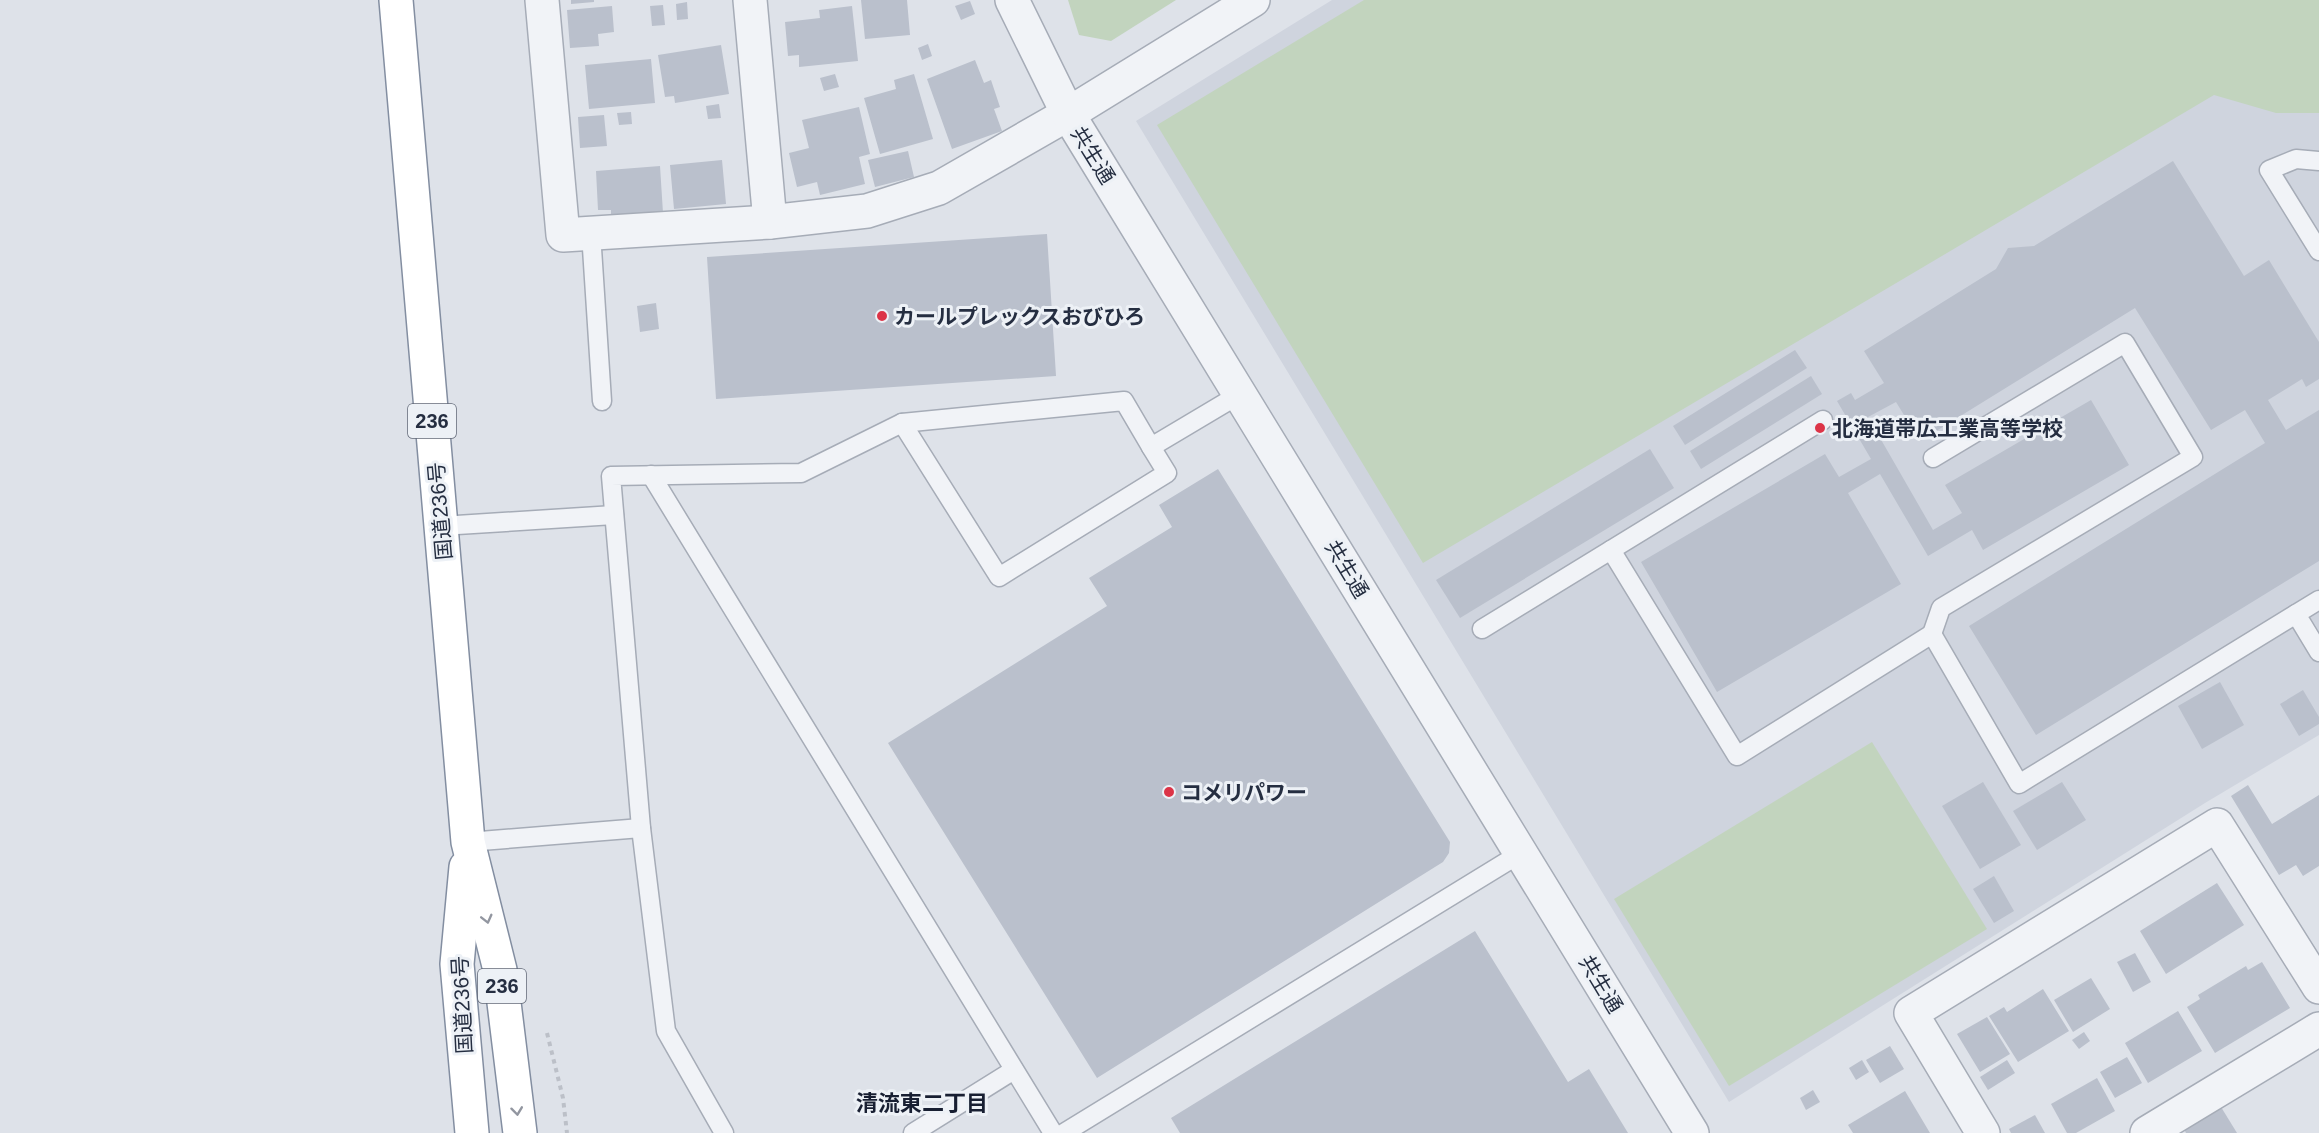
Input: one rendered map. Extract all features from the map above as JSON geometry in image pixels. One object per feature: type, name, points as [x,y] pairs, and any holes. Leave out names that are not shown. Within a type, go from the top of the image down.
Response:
[{"type":"highway","name":"国道236号","points":[[396,0],[468,842],[500,970],[520,1133]]},
{"type":"highway","name":"国道236号","points":[[468,842],[457,964],[472,1133]]},
{"type":"street","points":[[542,0],[562,235],[770,222],[867,211],[939,188],[1068,114],[1252,0]]},
{"type":"street","points":[[750,0],[770,222]]},
{"type":"street","name":"共生通","points":[[1012,0],[1068,114],[1692,1133]]},
{"type":"street","points":[[1983,1133],[1911,1013],[2217,825],[2319,987]]},
{"type":"street","points":[[2147,1133],[2319,1029]]},
{"type":"lane","points":[[2319,161],[2296,159],[2269,170],[2319,251]]},
{"type":"lane","points":[[591,233],[602,401]]},
{"type":"lane","points":[[1611,550],[1737,756],[1932,634],[1941,608],[2193,457],[2125,343],[1933,458]]},
{"type":"lane","points":[[1151,447],[1240,394]]},
{"type":"lane","points":[[724,1133],[666,1030],[641,828],[611,476],[801,473],[902,423],[1124,401],[1167,473],[999,577],[902,423]]},
{"type":"lane","points":[[1482,629],[1823,420]]},
{"type":"lane","points":[[651,475],[1053,1133]]},
{"type":"lane","points":[[441,526],[614,515]]},
{"type":"lane","points":[[1932,634],[2019,784],[2319,600]]},
{"type":"lane","points":[[2296,615],[2319,652]]},
{"type":"lane","points":[[468,842],[641,828]]},
{"type":"lane","points":[[1064,1133],[1521,853]]},
{"type":"lane","points":[[913,1133],[1014,1070]]},
{"type":"shaded area","name":"北海道帯広工業高等学校","points":[[1332,0],[2319,0],[2319,735],[2205,803],[1729,1102],[1136,121]]},
{"type":"green space","points":[[1068,0],[1176,0],[1111,41],[1079,35]]},
{"type":"green space","points":[[1364,0],[2319,0],[2319,113],[2276,113],[2214,95],[1423,563],[1157,125]]},
{"type":"green space","points":[[1872,742],[1987,929],[1729,1086],[1614,899]]},
{"type":"building","points":[[571,0],[594,0],[594,2],[571,4]]},
{"type":"building","points":[[861,0],[907,0],[910,35],[865,39]]},
{"type":"building","points":[[970,1],[975,14],[961,20],[955,6]]},
{"type":"building","points":[[687,2],[688,19],[677,20],[676,4]]},
{"type":"building","points":[[663,5],[665,25],[652,26],[650,6]]},
{"type":"building","points":[[612,6],[614,32],[598,34],[599,46],[570,48],[567,10]]},
{"type":"building","points":[[852,6],[858,61],[799,67],[799,55],[788,56],[785,22],[820,18],[819,10]]},
{"type":"building","points":[[928,44],[932,56],[922,60],[918,48]]},
{"type":"building","points":[[721,45],[729,94],[675,103],[674,96],[665,97],[658,55]]},
{"type":"building","points":[[651,59],[655,103],[589,109],[585,65]]},
{"type":"building","points":[[975,60],[984,83],[991,80],[1000,107],[994,109],[1002,131],[952,149],[927,79]]},
{"type":"building","points":[[835,74],[839,87],[824,91],[820,78]]},
{"type":"building","points":[[914,74],[933,139],[880,154],[864,98],[896,89],[894,80]]},
{"type":"building","points":[[719,104],[721,118],[708,119],[706,106]]},
{"type":"building","points":[[859,107],[870,154],[859,157],[865,184],[820,195],[817,182],[797,187],[789,153],[809,148],[802,120]]},
{"type":"building","points":[[631,112],[632,124],[619,125],[617,113]]},
{"type":"building","points":[[604,115],[607,146],[580,148],[578,117]]},
{"type":"building","points":[[908,151],[914,177],[875,187],[868,160]]},
{"type":"building","points":[[722,160],[726,204],[674,209],[670,165]]},
{"type":"building","points":[[2173,161],[2244,276],[2269,260],[2319,342],[2319,379],[2306,387],[2302,379],[2268,400],[2286,430],[2319,410],[2319,561],[2036,735],[1969,626],[2265,443],[2245,410],[2211,430],[2135,308],[1920,441],[1896,402],[1868,417],[1933,530],[1962,513],[1945,485],[2091,400],[2129,465],[1983,550],[1972,530],[1928,556],[1880,474],[1848,493],[1901,584],[1717,692],[1641,562],[1825,454],[1839,477],[1871,459],[1837,401],[1851,393],[1855,400],[1884,383],[1864,351],[1996,269],[2008,248],[2034,246]]},
{"type":"building","points":[[660,166],[663,213],[611,216],[611,210],[598,210],[596,171]]},
{"type":"building","name":"カールプレックスおびひろ","points":[[1047,234],[1056,376],[716,399],[707,257]]},
{"type":"building","points":[[656,303],[659,329],[640,332],[637,306]]},
{"type":"building","points":[[1795,350],[1807,368],[1685,445],[1673,426]]},
{"type":"building","points":[[1811,376],[1822,394],[1701,469],[1690,451]]},
{"type":"building","points":[[1650,449],[1674,488],[1460,618],[1436,580]]},
{"type":"building","name":"コメリパワー","points":[[1218,469],[1450,842],[1449,853],[1443,862],[1097,1078],[888,743],[1107,606],[1089,578],[1172,527],[1159,505]]},
{"type":"building","points":[[2220,682],[2244,725],[2202,749],[2178,706]]},
{"type":"building","points":[[2303,690],[2319,717],[2319,724],[2299,736],[2280,704]]},
{"type":"building","points":[[1983,782],[2021,845],[1980,869],[1942,806]]},
{"type":"building","points":[[2062,782],[2086,820],[2037,850],[2013,811]]},
{"type":"building","points":[[2248,785],[2272,824],[2319,795],[2319,866],[2303,876],[2296,865],[2279,875],[2231,796]]},
{"type":"building","points":[[1994,876],[2014,911],[1994,923],[1973,889]]},
{"type":"building","points":[[2217,883],[2244,925],[2166,974],[2140,931]]},
{"type":"building","points":[[1475,931],[1568,1082],[1589,1069],[1628,1133],[1180,1133],[1171,1118]]},
{"type":"building","points":[[2135,953],[2151,982],[2133,992],[2117,962]]},
{"type":"building","points":[[2262,962],[2290,1008],[2215,1053],[2187,1007],[2200,999],[2198,995],[2246,966],[2248,970]]},
{"type":"building","points":[[2091,978],[2110,1009],[2073,1032],[2054,1000]]},
{"type":"building","points":[[2043,989],[2069,1031],[2018,1062],[1989,1016],[2004,1007],[2007,1012]]},
{"type":"building","points":[[2178,1011],[2202,1051],[2148,1083],[2125,1043]]},
{"type":"building","points":[[1987,1017],[2010,1054],[1980,1072],[1957,1034]]},
{"type":"building","points":[[2084,1032],[2090,1041],[2079,1049],[2072,1040]]},
{"type":"building","points":[[1890,1046],[1904,1069],[1880,1083],[1866,1060]]},
{"type":"building","points":[[2127,1057],[2142,1083],[2115,1098],[2100,1072]]},
{"type":"building","points":[[1862,1060],[1869,1072],[1856,1080],[1849,1068]]},
{"type":"building","points":[[2007,1060],[2015,1073],[1988,1090],[1980,1077]]},
{"type":"building","points":[[2097,1078],[2115,1111],[2076,1133],[2067,1133],[2051,1104]]},
{"type":"building","points":[[1813,1090],[1820,1102],[1806,1110],[1800,1098]]},
{"type":"building","points":[[1905,1091],[1930,1133],[1853,1133],[1848,1125]]},
{"type":"building","points":[[2221,1107],[2237,1133],[2186,1133],[2184,1129]]},
{"type":"building","points":[[2035,1115],[2045,1133],[2011,1133],[2009,1129]]},
{"type":"place","name":"カールプレックスおびひろ","points":[[882,316]]},
{"type":"place","name":"北海道帯広工業高等学校","points":[[1820,428]]},
{"type":"place","name":"コメリパワー","points":[[1169,792]]},
{"type":"district","name":"清流東二丁目","points":[[922,1103]]}]
